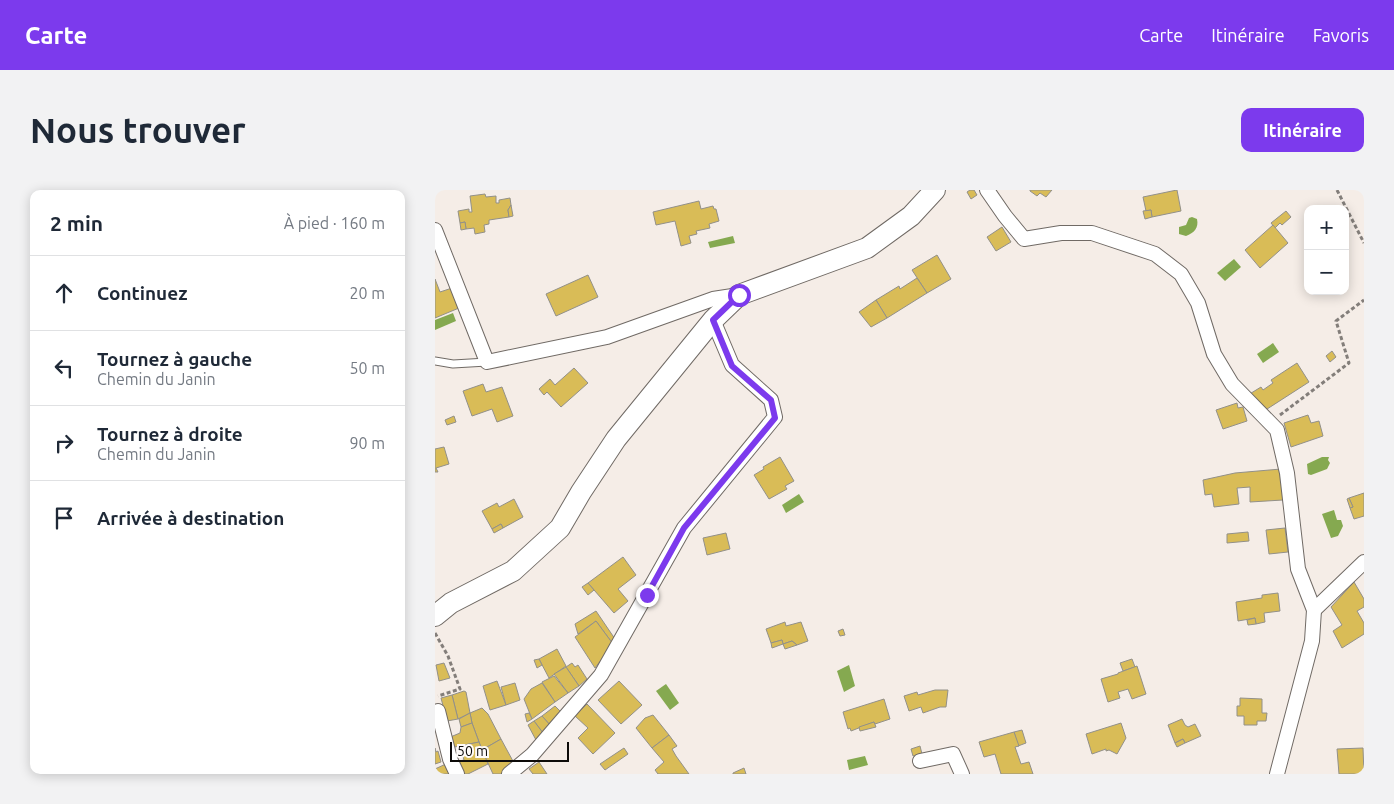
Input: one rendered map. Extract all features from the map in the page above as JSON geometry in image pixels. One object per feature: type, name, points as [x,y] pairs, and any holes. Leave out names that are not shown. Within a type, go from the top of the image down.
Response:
[{"type":"street","points":[[435,230],[487,362],[607,338],[713,299],[739,295],[867,248],[911,216],[935,190]]},
{"type":"street","points":[[987,190],[1024,239],[1061,233],[1092,233],[1155,254],[1181,274],[1197,303],[1214,354],[1232,384],[1277,430],[1287,474],[1298,569],[1314,610],[1312,642],[1277,774]]},
{"type":"street","points":[[435,616],[451,603],[513,571],[560,528],[616,439],[713,320],[739,295]]},
{"type":"street","points":[[509,774],[532,755],[601,675],[684,528],[775,418],[771,400],[732,366],[713,320]]},
{"type":"street","points":[[1314,610],[1364,562]]},
{"type":"street","points":[[438,712],[450,759],[457,774]]},
{"type":"street","points":[[920,761],[953,754],[962,774]]},
{"type":"lane","points":[[435,361],[453,364],[487,362]]},
{"type":"path","points":[[1337,190],[1364,243]]},
{"type":"path","points":[[1270,423],[1349,363],[1336,321],[1364,300]]},
{"type":"path","points":[[435,633],[448,656],[460,689],[438,695],[438,712]]},
{"type":"shaded area","points":[[1189,218],[1197,219],[1195,230],[1186,236],[1179,234],[1179,227],[1186,225]]},
{"type":"shaded area","points":[[733,236],[735,243],[710,248],[708,242]]},
{"type":"shaded area","points":[[1234,259],[1241,267],[1225,281],[1217,273]]},
{"type":"shaded area","points":[[453,313],[456,321],[435,330],[435,320]]},
{"type":"shaded area","points":[[1273,343],[1279,352],[1263,363],[1257,354]]},
{"type":"shaded area","points":[[1322,457],[1329,457],[1330,463],[1327,469],[1311,475],[1308,474],[1307,464]]},
{"type":"shaded area","points":[[799,494],[804,502],[786,513],[782,505]]},
{"type":"shaded area","points":[[1334,510],[1337,520],[1341,520],[1343,526],[1338,536],[1331,538],[1322,514]]},
{"type":"shaded area","points":[[849,665],[855,686],[844,692],[837,671]]},
{"type":"shaded area","points":[[666,684],[679,703],[670,710],[656,691]]},
{"type":"shaded area","points":[[865,756],[868,765],[849,770],[847,760]]},
{"type":"building","points":[[974,190],[977,195],[971,199],[967,192]]},
{"type":"building","points":[[1030,190],[1052,190],[1046,197],[1040,193],[1037,196]]},
{"type":"building","points":[[1177,190],[1181,211],[1152,217],[1151,210],[1146,211],[1143,197]]},
{"type":"building","points":[[485,194],[486,197],[496,196],[496,203],[499,203],[499,200],[510,198],[509,217],[489,220],[489,224],[484,225],[485,232],[475,234],[474,228],[466,229],[465,222],[460,223],[458,211],[469,209],[469,212],[472,212],[470,196]]},
{"type":"building","points":[[699,201],[701,209],[713,206],[716,209],[719,221],[709,224],[710,228],[696,231],[697,234],[689,236],[691,243],[681,246],[675,221],[656,225],[653,212]]},
{"type":"building","points":[[511,205],[513,216],[509,217],[508,210]]},
{"type":"building","points":[[1151,210],[1152,217],[1145,219],[1143,211]]},
{"type":"building","points":[[1286,211],[1291,217],[1275,228],[1271,223]]},
{"type":"building","points":[[465,222],[466,229],[461,230],[460,223]]},
{"type":"building","points":[[1273,225],[1288,243],[1260,268],[1245,250]]},
{"type":"building","points":[[1002,227],[1011,242],[996,251],[987,237]]},
{"type":"building","points":[[937,255],[951,279],[927,293],[912,270]]},
{"type":"building","points":[[588,275],[598,297],[556,316],[546,294]]},
{"type":"building","points":[[917,278],[927,293],[887,318],[876,300],[899,286],[900,289]]},
{"type":"building","points":[[435,279],[440,292],[452,288],[459,308],[435,318]]},
{"type":"building","points":[[876,300],[887,318],[871,327],[859,312]]},
{"type":"building","points":[[1332,351],[1336,357],[1330,362],[1326,356]]},
{"type":"building","points":[[1297,363],[1309,382],[1264,411],[1248,395],[1261,387],[1263,390],[1273,383],[1271,380]]},
{"type":"building","points":[[574,368],[588,383],[561,407],[547,392],[544,395],[539,389],[550,379],[555,385]]},
{"type":"building","points":[[483,384],[486,392],[502,387],[513,416],[497,422],[492,409],[472,416],[463,391]]},
{"type":"building","points":[[1237,403],[1238,408],[1243,407],[1247,421],[1223,429],[1216,410]]},
{"type":"building","points":[[1308,415],[1311,423],[1319,421],[1323,436],[1291,447],[1284,423]]},
{"type":"building","points":[[454,416],[456,422],[447,425],[445,420]]},
{"type":"building","points":[[444,447],[449,464],[436,468],[438,472],[435,472],[435,449]]},
{"type":"building","points":[[780,457],[794,481],[785,486],[787,489],[769,499],[754,475]]},
{"type":"building","points":[[1281,469],[1283,500],[1250,502],[1250,487],[1237,488],[1239,504],[1214,507],[1212,494],[1205,495],[1203,480],[1235,473]]},
{"type":"building","points":[[1364,493],[1364,516],[1354,519],[1350,508],[1353,507],[1349,498]]},
{"type":"building","points":[[1349,498],[1353,507],[1350,508],[1347,499]]},
{"type":"building","points":[[514,499],[523,517],[503,528],[501,524],[492,529],[482,511],[497,503],[499,507]]},
{"type":"building","points":[[501,524],[503,528],[494,533],[492,529]]},
{"type":"building","points":[[1285,528],[1288,552],[1269,554],[1266,530]]},
{"type":"building","points":[[1248,532],[1249,541],[1227,543],[1227,534]]},
{"type":"building","points":[[726,533],[730,549],[707,555],[703,538]]},
{"type":"building","points":[[623,557],[636,575],[618,589],[628,601],[614,613],[588,583]]},
{"type":"building","points":[[1354,582],[1364,599],[1364,607],[1357,611],[1364,623],[1364,634],[1342,648],[1333,631],[1342,625],[1331,607]]},
{"type":"building","points":[[588,583],[594,590],[588,595],[582,587]]},
{"type":"building","points":[[1278,593],[1280,611],[1264,613],[1265,622],[1256,624],[1255,618],[1238,621],[1236,602],[1262,598],[1262,595]]},
{"type":"building","points":[[596,611],[615,639],[613,644],[596,621],[578,634],[575,624]]},
{"type":"building","points":[[1255,618],[1256,624],[1248,625],[1247,620]]},
{"type":"building","points":[[596,621],[613,644],[595,668],[575,637]]},
{"type":"building","points":[[785,622],[786,626],[801,622],[808,641],[797,645],[792,641],[783,644],[782,640],[771,643],[766,629]]},
{"type":"building","points":[[843,629],[845,635],[840,636],[838,631]]},
{"type":"building","points":[[782,640],[783,644],[772,648],[771,643]]},
{"type":"building","points":[[792,641],[797,645],[785,649],[783,644]]},
{"type":"building","points":[[557,649],[566,666],[549,678],[539,659]]},
{"type":"building","points":[[539,659],[542,665],[537,668],[534,660]]},
{"type":"building","points":[[1132,659],[1135,667],[1123,671],[1120,663]]},
{"type":"building","points":[[444,663],[450,678],[439,681],[436,665]]},
{"type":"building","points":[[572,663],[575,667],[578,665],[587,679],[579,686],[566,667]]},
{"type":"building","points":[[1137,666],[1146,694],[1132,699],[1128,689],[1118,692],[1120,698],[1108,702],[1101,679]]},
{"type":"building","points":[[566,667],[579,686],[568,693],[554,674]]},
{"type":"building","points":[[554,676],[568,693],[555,702],[542,682]]},
{"type":"building","points":[[497,681],[506,705],[490,710],[483,686]]},
{"type":"building","points":[[619,681],[642,705],[621,724],[598,700]]},
{"type":"building","points":[[515,683],[520,700],[506,705],[501,687]]},
{"type":"building","points":[[542,683],[555,702],[532,719],[524,699],[531,689]]},
{"type":"building","points":[[935,690],[948,690],[946,707],[940,707],[923,713],[921,707],[909,711],[904,696],[917,692],[918,695]]},
{"type":"building","points":[[466,692],[470,713],[458,719],[452,695]]},
{"type":"building","points":[[452,695],[458,719],[447,721],[441,698]]},
{"type":"building","points":[[1240,698],[1262,699],[1262,713],[1267,713],[1266,721],[1257,721],[1257,725],[1244,725],[1244,716],[1237,716],[1237,706],[1240,706]]},
{"type":"building","points":[[884,699],[890,719],[875,724],[874,722],[851,731],[850,728],[848,729],[843,712]]},
{"type":"building","points":[[587,704],[615,733],[593,754],[578,738],[588,728],[575,716]]},
{"type":"building","points":[[555,706],[562,713],[550,725],[542,716]]},
{"type":"building","points":[[482,708],[488,714],[501,739],[482,750],[470,713]]},
{"type":"building","points":[[470,713],[472,723],[461,727],[459,719]]},
{"type":"building","points":[[529,713],[532,719],[527,722],[525,714]]},
{"type":"building","points":[[653,715],[669,735],[652,748],[636,728],[645,718]]},
{"type":"building","points":[[542,716],[550,725],[543,733],[534,721]]},
{"type":"building","points":[[1182,719],[1188,727],[1195,724],[1201,736],[1185,743],[1183,739],[1175,743],[1168,725]]},
{"type":"building","points":[[534,721],[543,733],[536,740],[528,725]]},
{"type":"building","points":[[874,722],[876,727],[860,731],[859,727]]},
{"type":"building","points":[[472,723],[479,742],[450,748],[448,738],[460,733],[461,727]]},
{"type":"building","points":[[1121,723],[1126,738],[1117,754],[1109,750],[1106,751],[1106,749],[1092,754],[1086,734]]},
{"type":"building","points":[[1022,730],[1026,743],[1018,746],[1014,732]]},
{"type":"building","points":[[1014,732],[1019,746],[1015,747],[1021,764],[1029,762],[1033,774],[1001,774],[995,754],[984,757],[979,742]]},
{"type":"building","points":[[669,735],[677,746],[672,749],[689,774],[658,774],[655,770],[664,762],[652,748]]},
{"type":"building","points":[[501,739],[514,763],[503,774],[493,774],[482,750]]},
{"type":"building","points":[[1183,739],[1185,743],[1177,747],[1175,743]]},
{"type":"building","points":[[479,742],[488,764],[468,774],[460,774],[455,762],[464,760],[460,746]]},
{"type":"building","points":[[920,746],[922,754],[913,756],[911,749]]},
{"type":"building","points":[[435,748],[436,752],[438,751],[441,762],[435,764]]},
{"type":"building","points":[[624,748],[628,754],[605,770],[600,764]]},
{"type":"building","points":[[1363,748],[1364,774],[1339,774],[1337,749]]},
{"type":"building","points":[[539,762],[547,774],[533,774],[529,769]]},
{"type":"building","points":[[448,763],[452,774],[437,774],[435,769]]},
{"type":"building","points":[[744,768],[746,774],[733,774],[733,773]]},
{"type":"route","points":[[647,595],[684,528],[775,418],[771,400],[732,366],[713,320],[739,295]]}]
